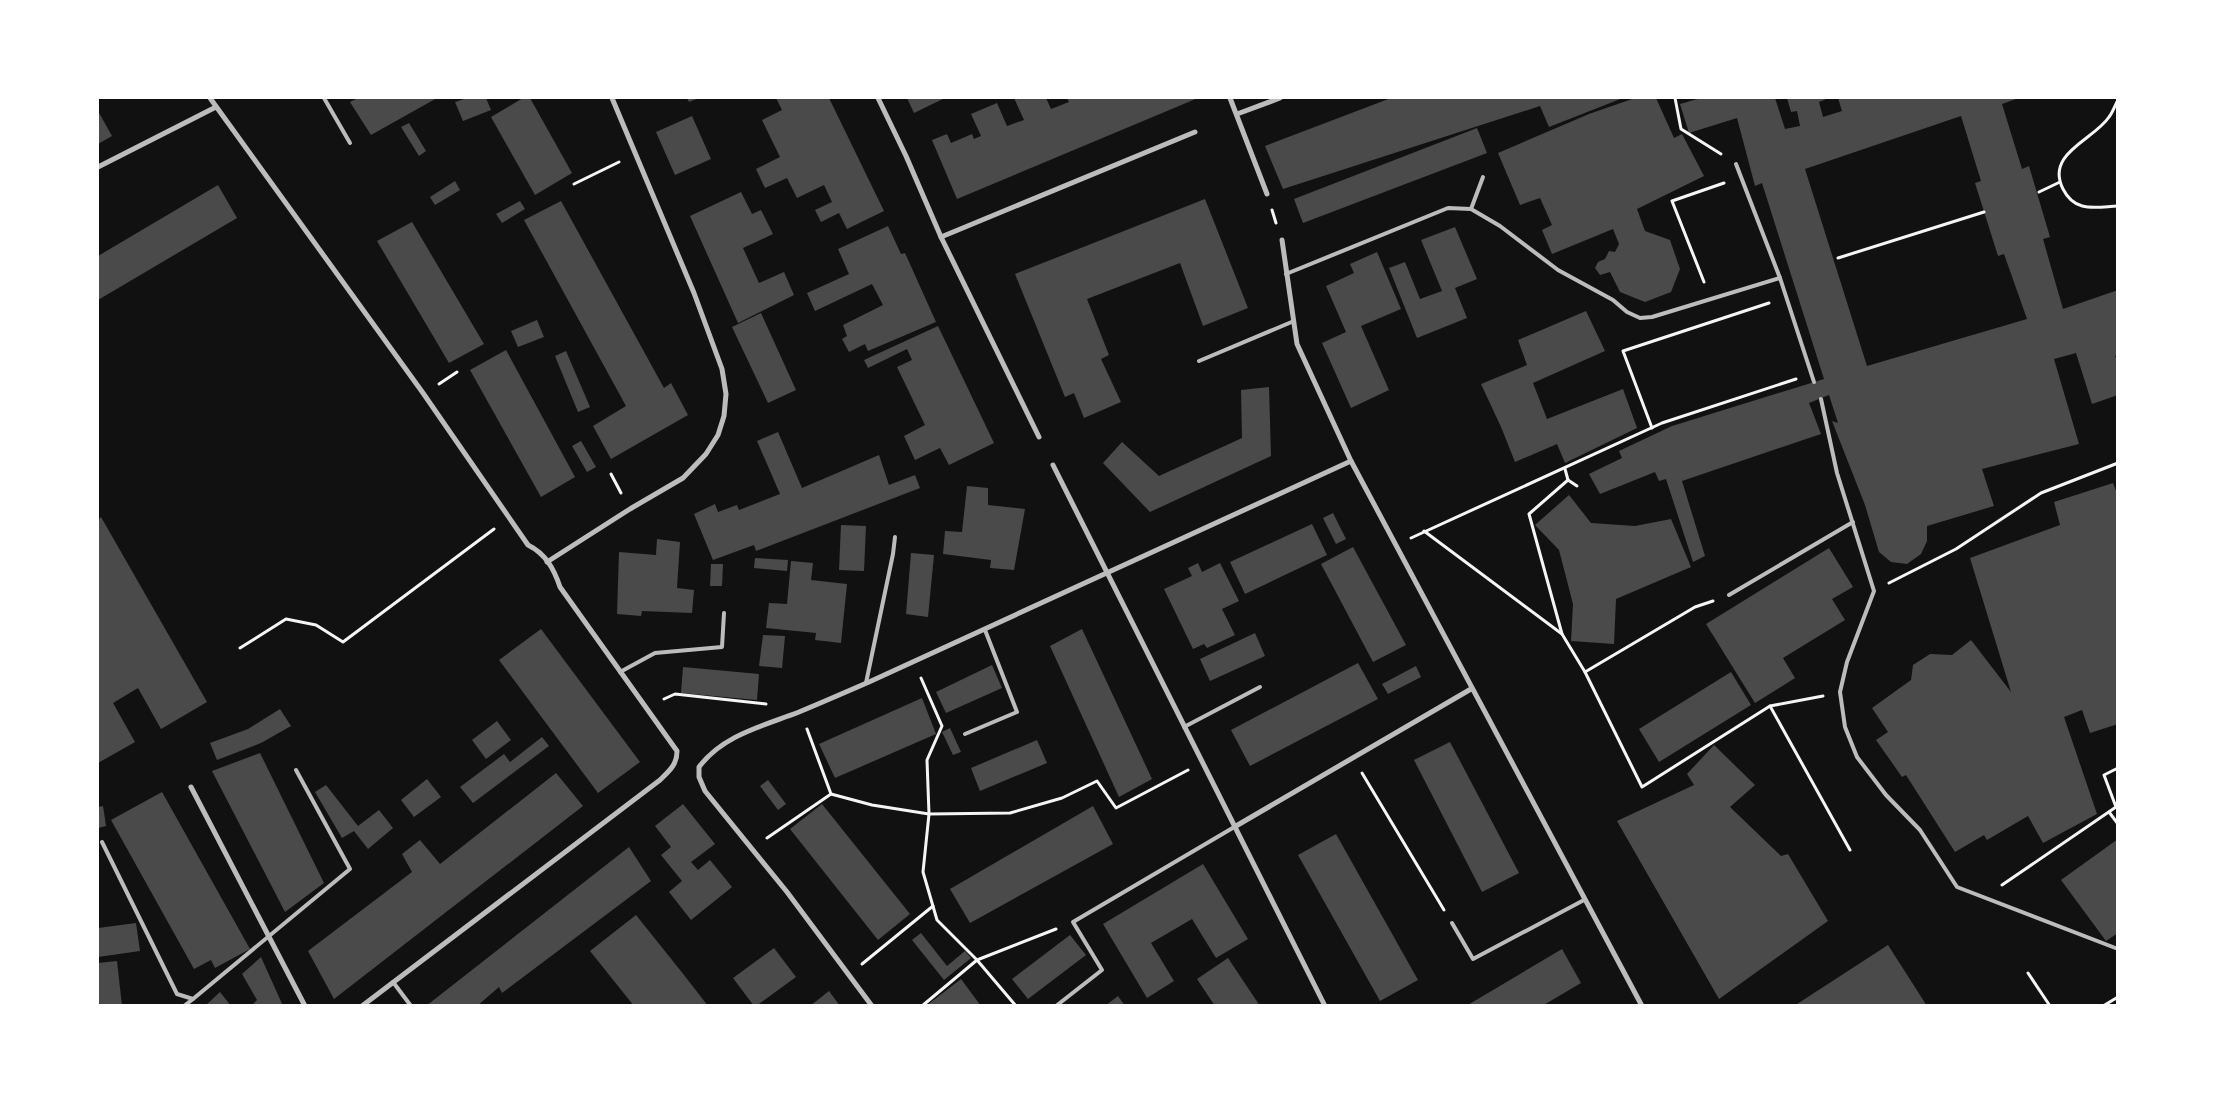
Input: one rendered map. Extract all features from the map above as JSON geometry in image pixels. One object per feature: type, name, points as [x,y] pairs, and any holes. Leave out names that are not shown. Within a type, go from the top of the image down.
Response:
[{"type":"street","points":[[210,98],[423,393],[528,545],[539,550],[547,562],[554,568],[560,587],[677,751],[677,760],[670,771],[660,780],[362,1006]]},
{"type":"street","points":[[547,562],[683,478],[706,454],[718,435],[724,416],[726,394],[722,369],[697,300],[612,98]]},
{"type":"street","points":[[878,98],[906,156],[941,238],[1039,437]]},
{"type":"street","points":[[1230,98],[1267,194]]},
{"type":"street","points":[[1237,114],[1280,98]]},
{"type":"street","points":[[98,167],[216,107]]},
{"type":"street","points":[[941,238],[1195,132]]},
{"type":"street","points":[[1282,240],[1298,344],[1351,461],[1471,689],[1642,1006]]},
{"type":"street","points":[[872,1006],[787,892],[750,849],[705,791],[698,768],[708,755],[722,744],[754,728],[866,683],[985,630],[1351,461]]},
{"type":"street","points":[[1053,465],[1201,763],[1236,826],[1325,1006]]},
{"type":"street","points":[[1236,826],[1471,689]]},
{"type":"street","points":[[190,787],[267,937],[305,1006]]},
{"type":"lane","points":[[324,98],[350,143]]},
{"type":"lane","points":[[1736,164],[1780,278],[1814,382]]},
{"type":"lane","points":[[1471,209],[1483,177]]},
{"type":"lane","points":[[1286,274],[1448,208],[1471,209],[1500,226],[1558,270],[1613,300],[1627,312],[1640,318],[1652,317],[1780,278]]},
{"type":"lane","points":[[1199,361],[1294,321]]},
{"type":"lane","points":[[1821,399],[1837,473],[1874,591],[1847,662],[1840,692],[1845,727],[1857,758],[1886,795],[1920,830],[1957,887],[2118,948]]},
{"type":"lane","points":[[1729,595],[1853,522]]},
{"type":"lane","points":[[866,683],[893,554],[895,536]]},
{"type":"lane","points":[[620,672],[655,653],[722,647],[724,612]]},
{"type":"lane","points":[[965,734],[1017,712],[985,630]]},
{"type":"lane","points":[[1184,728],[1260,687]]},
{"type":"lane","points":[[184,1006],[350,869],[296,770]]},
{"type":"lane","points":[[1056,1006],[1102,970],[1073,922],[1236,826]]},
{"type":"lane","points":[[102,842],[177,994],[193,999]]},
{"type":"lane","points":[[1452,923],[1473,960],[1584,900]]},
{"type":"lane","points":[[393,982],[411,1006]]},
{"type":"path","points":[[1675,98],[1682,129],[1736,164]]},
{"type":"path","points":[[2118,100],[2109,118],[2076,145],[2061,163],[2060,182],[2068,198],[2082,207],[2118,206]]},
{"type":"path","points":[[574,184],[636,154]]},
{"type":"path","points":[[1718,320],[1672,202],[1741,176]]},
{"type":"path","points":[[2039,192],[2060,182]]},
{"type":"path","points":[[1267,194],[1282,240]]},
{"type":"path","points":[[1838,258],[1984,212]]},
{"type":"path","points":[[1652,428],[1623,352],[1786,298]]},
{"type":"path","points":[[1396,547],[1424,531],[1565,469],[1652,428],[1812,374]]},
{"type":"path","points":[[1874,591],[1956,549],[2041,493],[2118,463]]},
{"type":"path","points":[[1565,469],[1568,480],[1577,486]]},
{"type":"path","points":[[1568,480],[1529,514],[1562,634],[1585,672],[1642,787],[1770,706],[1840,692]]},
{"type":"path","points":[[240,648],[286,619],[316,625],[343,642],[509,519]]},
{"type":"path","points":[[1424,531],[1562,634]]},
{"type":"path","points":[[1585,672],[1696,607],[1729,595]]},
{"type":"path","points":[[913,662],[942,726],[927,760],[930,814],[923,872],[937,920],[977,960],[1016,1006]]},
{"type":"path","points":[[1770,706],[1850,850]]},
{"type":"path","points":[[1353,758],[1452,923]]},
{"type":"path","points":[[750,849],[831,794],[872,805],[930,814],[1010,813],[1062,798],[1097,781],[1116,808],[1201,763]]},
{"type":"path","points":[[1982,898],[2109,812],[2117,809],[2104,775],[2118,768]]},
{"type":"path","points":[[2109,812],[2118,824]]},
{"type":"path","points":[[849,975],[933,906]]},
{"type":"path","points":[[922,1006],[977,960],[1073,922]]},
{"type":"path","points":[[2028,973],[2050,1006]]},
{"type":"path","points":[[2104,1006],[2118,997]]},
{"type":"building","points":[[358,98],[437,98],[371,135],[350,102]]},
{"type":"building","points":[[467,98],[486,98],[491,110],[463,121],[455,102]]},
{"type":"building","points":[[523,98],[530,98],[572,173],[535,195],[491,117]]},
{"type":"building","points":[[687,98],[699,98],[689,102]]},
{"type":"building","points":[[776,98],[829,98],[884,211],[847,229],[839,213],[821,222],[815,210],[832,202],[824,185],[797,198],[787,178],[765,188],[756,169],[780,157],[762,120],[782,110]]},
{"type":"building","points":[[907,98],[945,98],[914,113]]},
{"type":"building","points":[[1014,98],[1046,98],[1051,109],[1069,102],[1067,98],[1198,98],[957,199],[932,140],[947,134],[951,143],[972,134],[974,139],[981,136],[971,114],[997,103],[1007,126],[1024,120]]},
{"type":"building","points":[[1391,98],[1623,98],[1549,127],[1540,106],[1283,189],[1265,146]]},
{"type":"building","points":[[1635,98],[1656,98],[1674,138],[1682,134],[1704,176],[1637,209],[1645,231],[1670,240],[1680,269],[1671,292],[1645,302],[1620,292],[1610,272],[1600,275],[1595,268],[1598,262],[1605,259],[1609,251],[1615,252],[1619,244],[1613,229],[1552,254],[1542,230],[1552,225],[1540,198],[1520,205],[1498,153],[1589,114]]},
{"type":"building","points":[[1701,98],[1775,98],[1785,129],[1800,126],[1797,111],[1791,112],[1787,98],[1829,98],[1819,102],[1823,117],[1842,111],[1838,98],[2019,98],[2002,104],[2022,169],[2029,166],[2050,237],[2043,239],[2063,309],[2118,290],[2118,355],[2115,356],[2118,363],[2118,395],[2092,404],[2076,353],[2054,359],[2079,444],[1982,469],[1994,506],[1927,526],[1927,541],[1921,554],[1907,564],[1891,562],[1879,552],[1865,505],[1832,421],[1838,423],[1829,395],[1809,403],[1821,434],[1682,481],[1705,556],[1693,562],[1666,479],[1659,481],[1655,472],[1600,494],[1589,474],[1622,458],[1619,451],[1672,426],[1824,379],[1762,183],[1755,186],[1737,118],[1689,133],[1680,104]],"holes":[[[1961,116],[1981,181],[1975,183],[1998,256],[2004,254],[2027,319],[1867,366],[1805,169]]]},
{"type":"building","points":[[98,111],[112,136],[98,144]]},
{"type":"building","points":[[692,116],[711,159],[675,175],[656,132]]},
{"type":"building","points":[[409,123],[426,151],[419,156],[401,127]]},
{"type":"building","points":[[1477,128],[1487,153],[1303,223],[1294,199]]},
{"type":"building","points":[[455,181],[460,190],[435,205],[430,197]]},
{"type":"building","points":[[218,185],[237,218],[98,300],[98,256]]},
{"type":"building","points":[[741,192],[752,214],[761,210],[773,234],[743,248],[759,283],[784,272],[794,295],[738,323],[690,216]]},
{"type":"building","points":[[1205,199],[1248,308],[1203,326],[1180,263],[1087,299],[1109,355],[1101,359],[1121,402],[1084,418],[1074,393],[1065,397],[1015,274]]},
{"type":"building","points":[[520,201],[525,209],[502,223],[496,214]]},
{"type":"building","points":[[561,201],[664,388],[671,383],[688,415],[611,459],[593,426],[626,406],[524,220]]},
{"type":"building","points":[[412,222],[484,344],[449,363],[377,241]]},
{"type":"building","points":[[888,226],[901,254],[905,253],[936,322],[868,351],[865,344],[849,352],[842,339],[847,336],[843,325],[883,305],[872,284],[815,311],[807,293],[849,274],[838,249]]},
{"type":"building","points":[[1455,227],[1477,279],[1455,288],[1467,318],[1417,338],[1389,268],[1405,262],[1420,299],[1442,291],[1421,240]]},
{"type":"building","points":[[1377,252],[1401,309],[1361,326],[1389,390],[1351,408],[1322,343],[1346,332],[1326,286],[1354,273],[1350,264]]},
{"type":"building","points":[[1586,311],[1605,351],[1533,383],[1547,419],[1623,389],[1637,428],[1565,463],[1557,444],[1515,462],[1481,384],[1527,365],[1518,340]]},
{"type":"building","points":[[761,313],[796,390],[768,403],[732,327]]},
{"type":"building","points":[[537,320],[544,337],[518,347],[511,331]]},
{"type":"building","points":[[938,326],[994,443],[949,465],[940,448],[915,460],[904,436],[925,425],[897,367],[912,360],[907,349],[868,368],[864,360]]},
{"type":"building","points":[[506,350],[575,477],[541,497],[470,370]]},
{"type":"building","points":[[566,351],[590,407],[578,412],[555,356]]},
{"type":"building","points":[[1269,387],[1271,456],[1150,512],[1103,463],[1122,442],[1159,476],[1242,438],[1241,390]]},
{"type":"building","points":[[778,432],[802,488],[879,455],[889,485],[915,475],[920,488],[756,551],[754,545],[713,560],[694,514],[715,504],[718,512],[737,505],[739,510],[780,494],[757,441]]},
{"type":"building","points":[[581,441],[596,467],[587,472],[572,446]]},
{"type":"building","points":[[2113,483],[2118,496],[2118,724],[2090,733],[2082,710],[2064,717],[2097,814],[2043,843],[2028,816],[1987,840],[1984,835],[1955,852],[1906,775],[1902,777],[1876,740],[1888,732],[1872,708],[1911,680],[1913,665],[1930,654],[1952,655],[1971,640],[2011,692],[1970,558],[2060,525],[2054,502]]},
{"type":"building","points":[[967,486],[988,488],[988,505],[1025,509],[1014,570],[990,568],[991,560],[943,554],[945,531],[962,532]]},
{"type":"building","points":[[1569,495],[1591,523],[1635,526],[1671,519],[1691,567],[1616,599],[1614,644],[1571,641],[1573,604],[1559,550],[1535,525]]},
{"type":"building","points":[[1333,513],[1346,539],[1336,544],[1323,518]]},
{"type":"building","points":[[101,517],[207,702],[161,729],[138,688],[113,703],[135,742],[98,763],[98,520]]},
{"type":"building","points":[[1312,524],[1327,555],[1245,594],[1230,562]]},
{"type":"building","points":[[841,525],[866,526],[864,571],[839,570]]},
{"type":"building","points":[[657,539],[680,542],[677,588],[694,590],[692,613],[642,611],[641,616],[617,614],[619,552],[656,555]]},
{"type":"building","points":[[1353,547],[1406,645],[1373,662],[1321,564]]},
{"type":"building","points":[[1829,548],[1853,587],[1832,599],[1845,620],[1783,658],[1795,678],[1755,703],[1706,624]]},
{"type":"building","points":[[911,553],[934,555],[928,617],[906,614]]},
{"type":"building","points":[[755,558],[788,560],[787,571],[754,568]]},
{"type":"building","points":[[791,561],[813,563],[811,580],[847,584],[841,643],[815,640],[816,633],[766,628],[769,603],[787,604]]},
{"type":"building","points":[[1198,563],[1202,572],[1220,563],[1239,601],[1222,609],[1235,635],[1207,648],[1204,644],[1193,649],[1164,589],[1192,576],[1188,568]]},
{"type":"building","points":[[711,564],[723,564],[722,586],[710,586]]},
{"type":"building","points":[[541,629],[640,762],[598,793],[499,660]]},
{"type":"building","points":[[1082,629],[1152,779],[1119,797],[1050,646]]},
{"type":"building","points":[[1255,633],[1265,656],[1210,681],[1200,659]]},
{"type":"building","points":[[763,635],[785,636],[782,668],[759,666]]},
{"type":"building","points":[[1358,663],[1378,699],[1250,766],[1231,730]]},
{"type":"building","points":[[992,665],[1002,688],[946,713],[936,692]]},
{"type":"building","points":[[1416,666],[1421,677],[1388,694],[1382,684]]},
{"type":"building","points":[[683,667],[759,674],[757,700],[681,693]]},
{"type":"building","points":[[1731,672],[1751,705],[1659,762],[1639,729]]},
{"type":"building","points":[[922,698],[936,734],[835,778],[819,744]]},
{"type":"building","points":[[280,709],[291,726],[261,743],[217,760],[210,743],[248,729]]},
{"type":"building","points":[[497,721],[511,740],[486,759],[472,740]]},
{"type":"building","points":[[950,728],[961,752],[953,755],[942,732]]},
{"type":"building","points":[[542,737],[549,746],[473,803],[460,787],[504,754],[510,762]]},
{"type":"building","points":[[1037,740],[1047,763],[980,791],[971,768]]},
{"type":"building","points":[[1450,742],[1519,873],[1482,892],[1414,760]]},
{"type":"building","points":[[1714,745],[1755,785],[1730,807],[1781,856],[1788,854],[1828,921],[1719,999],[1617,821],[1694,785],[1687,774]]},
{"type":"building","points":[[260,753],[324,883],[285,912],[212,771]]},
{"type":"building","points":[[556,773],[583,806],[334,999],[308,951],[412,872],[402,854],[420,840],[440,864]]},
{"type":"building","points":[[427,779],[441,797],[414,817],[401,800]]},
{"type":"building","points":[[768,780],[786,804],[778,810],[760,786]]},
{"type":"building","points":[[326,785],[358,826],[379,810],[393,828],[368,849],[354,831],[342,838],[315,792]]},
{"type":"building","points":[[162,792],[250,949],[215,968],[211,960],[194,969],[111,820]]},
{"type":"building","points":[[683,804],[715,844],[691,862],[698,870],[710,860],[732,887],[691,920],[669,892],[682,881],[661,855],[671,847],[655,826]]},
{"type":"building","points":[[822,804],[910,914],[878,940],[790,829]]},
{"type":"building","points":[[103,806],[106,826],[98,828],[98,807]]},
{"type":"building","points":[[1093,806],[1113,844],[970,923],[950,889]]},
{"type":"building","points":[[1336,834],[1418,980],[1380,1001],[1298,855]]},
{"type":"building","points":[[2118,839],[2118,933],[2106,941],[2061,880]]},
{"type":"building","points":[[629,847],[651,881],[502,993],[499,987],[477,1006],[426,1006]]},
{"type":"building","points":[[1203,864],[1248,939],[1216,958],[1192,919],[1151,943],[1174,981],[1147,998],[1103,924]]},
{"type":"building","points":[[636,915],[708,1006],[634,1006],[590,951]]},
{"type":"building","points":[[136,923],[140,951],[98,957],[98,928]]},
{"type":"building","points":[[921,933],[947,966],[965,951],[971,958],[944,980],[912,940]]},
{"type":"building","points":[[1070,935],[1086,955],[1028,999],[1012,979]]},
{"type":"building","points":[[1888,945],[1927,1006],[1794,1006]]},
{"type":"building","points":[[774,948],[796,977],[754,1006],[733,978]]},
{"type":"building","points":[[1562,949],[1581,983],[1542,1006],[1466,1006]]},
{"type":"building","points":[[261,957],[283,1006],[251,1006],[257,1000],[242,974]]},
{"type":"building","points":[[1228,958],[1260,1006],[1215,1006],[1197,979]]},
{"type":"building","points":[[117,961],[122,1006],[98,1006],[98,963]]},
{"type":"building","points":[[961,979],[981,1006],[926,1006]]},
{"type":"building","points":[[829,991],[840,1006],[810,1006]]},
{"type":"building","points":[[220,992],[231,1006],[205,1006]]},
{"type":"building","points":[[1118,996],[1125,1006],[1105,1006]]}]
